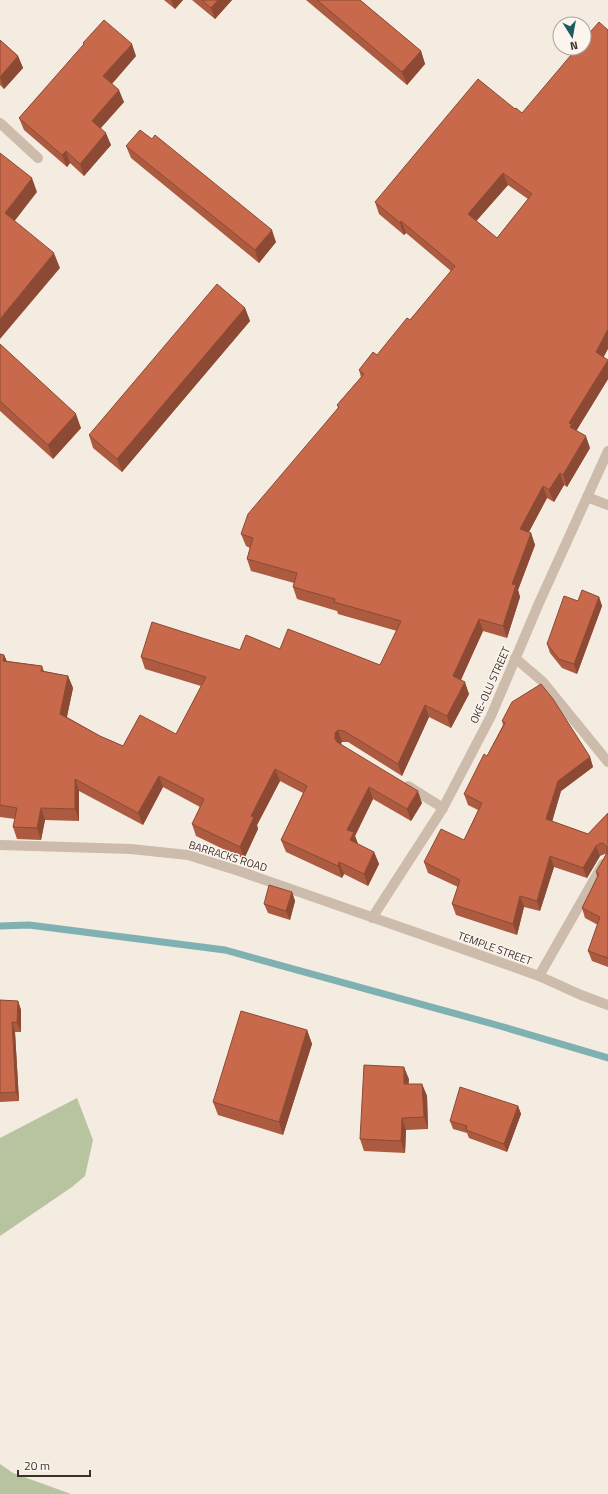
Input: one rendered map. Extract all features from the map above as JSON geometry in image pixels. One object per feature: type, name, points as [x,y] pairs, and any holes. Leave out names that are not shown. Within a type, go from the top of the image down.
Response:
[{"type":"street","points":[[0,123],[38,158]]},
{"type":"street","name":"OKE-OLU STREET","points":[[372,918],[444,808],[491,716],[539,603],[608,451]]},
{"type":"street","points":[[587,497],[608,505]]},
{"type":"street","points":[[515,658],[542,681],[608,762]]},
{"type":"street","points":[[398,780],[444,808]]},
{"type":"street","name":"BARRACKS ROAD","points":[[0,845],[131,849],[188,855],[372,918]]},
{"type":"street","points":[[539,976],[604,860]]},
{"type":"street","name":"TEMPLE STREET","points":[[372,918],[539,976],[581,995],[608,1005]]},
{"type":"green space","points":[[77,1098],[93,1140],[85,1176],[72,1187],[0,1236],[0,1138]]},
{"type":"green space","points":[[0,1464],[13,1473],[71,1494],[0,1494]]},
{"type":"building","points":[[202,0],[218,0],[211,8]]},
{"type":"building","points":[[317,0],[360,0],[421,51],[402,72]]},
{"type":"building","points":[[104,20],[132,44],[103,76],[119,90],[92,121],[106,133],[80,164],[66,151],[62,155],[19,118]]},
{"type":"building","points":[[599,22],[608,30],[608,329],[596,352],[608,360],[569,423],[572,424],[570,427],[586,436],[563,475],[560,473],[549,490],[543,486],[520,529],[531,533],[512,584],[516,585],[503,626],[479,619],[453,676],[465,682],[447,716],[425,705],[398,764],[344,731],[338,730],[335,733],[335,739],[337,742],[418,791],[407,809],[369,787],[347,830],[354,832],[350,840],[374,852],[364,874],[339,862],[338,866],[281,840],[307,786],[275,769],[251,816],[254,817],[240,847],[192,824],[204,799],[159,776],[138,813],[75,779],[75,809],[41,808],[37,828],[13,827],[17,808],[0,805],[0,654],[4,655],[3,661],[42,666],[41,671],[68,676],[60,714],[100,736],[123,746],[140,715],[176,734],[206,677],[141,657],[152,622],[240,650],[246,635],[280,649],[288,629],[380,665],[401,621],[334,602],[335,599],[293,587],[297,573],[247,559],[253,538],[241,534],[248,514],[339,407],[337,405],[364,374],[359,370],[373,352],[377,355],[407,318],[410,320],[455,266],[401,221],[400,223],[375,202],[478,79],[522,113],[570,56],[592,56],[592,30]],"holes":[[[503,173],[532,194],[497,238],[468,214]]]},
{"type":"building","points":[[0,40],[18,56],[0,77]]},
{"type":"building","points":[[140,130],[152,139],[155,135],[272,230],[255,250],[126,146]]},
{"type":"building","points":[[0,153],[32,178],[5,213],[54,253],[0,319]]},
{"type":"building","points":[[217,284],[245,308],[117,459],[89,435]]},
{"type":"building","points":[[0,344],[76,414],[48,445],[0,401]]},
{"type":"building","points":[[582,590],[599,597],[574,664],[559,659],[547,644],[564,596],[578,601]]},
{"type":"building","points":[[541,684],[553,699],[590,757],[558,781],[546,819],[588,834],[608,813],[608,958],[588,951],[600,917],[582,908],[599,874],[596,872],[607,853],[607,847],[604,844],[601,843],[596,846],[583,868],[550,856],[537,901],[520,896],[513,924],[452,904],[460,880],[424,862],[441,829],[464,840],[482,803],[464,794],[484,754],[487,756],[505,723],[502,721],[512,702]]},
{"type":"building","points":[[269,885],[292,892],[286,911],[264,904]]},
{"type":"building","points":[[0,1000],[18,1001],[17,1023],[12,1022],[16,1092],[0,1093]]},
{"type":"building","points":[[241,1011],[307,1030],[279,1122],[213,1102]]},
{"type":"building","points":[[364,1065],[404,1067],[404,1084],[422,1084],[424,1117],[402,1118],[401,1141],[360,1139]]},
{"type":"building","points":[[460,1087],[518,1106],[504,1144],[466,1130],[467,1126],[450,1121]]},
{"type":"waterway","points":[[0,926],[29,925],[225,950],[500,1026],[608,1058]]}]
